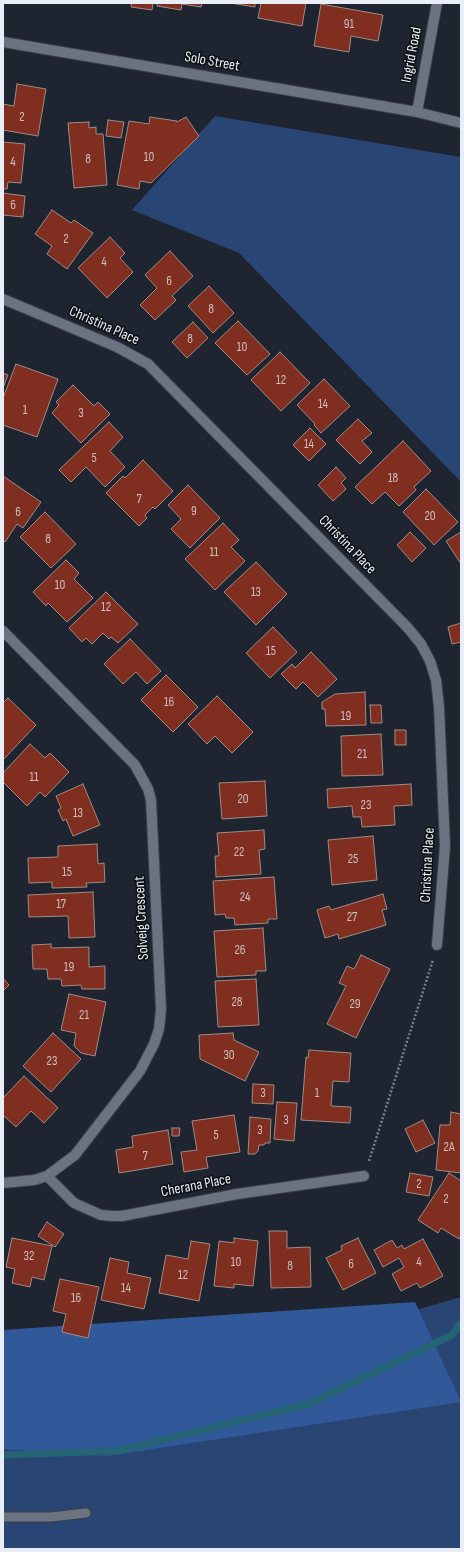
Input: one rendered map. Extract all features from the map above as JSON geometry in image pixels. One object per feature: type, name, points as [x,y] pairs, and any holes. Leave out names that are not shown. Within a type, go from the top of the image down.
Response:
[{"type":"street","name":"Ingrid Road","points":[[417,112],[437,3]]},
{"type":"street","name":"Solo Street","points":[[3,42],[417,112],[461,123]]},
{"type":"street","name":"Christina Place","points":[[3,299],[118,347],[148,364],[408,628],[421,644],[430,661],[436,680],[439,707],[445,846],[438,945]]},
{"type":"street","name":"Solveig Crescent","points":[[3,631],[135,765],[148,789],[151,800],[161,1009],[159,1029],[147,1059],[140,1071],[75,1155],[47,1176],[34,1180],[3,1184]]},
{"type":"street","name":"Cherana Place","points":[[47,1176],[74,1203],[101,1215],[112,1216],[122,1216],[237,1194],[364,1176]]},
{"type":"lane","points":[[3,1517],[51,1517],[86,1513]]},
{"type":"path","points":[[364,1176],[438,945]]},
{"type":"shaded area","points":[[215,116],[461,157],[461,482],[239,253],[132,210]]},
{"type":"shaded area","points":[[461,1297],[461,1549],[3,1549],[3,1387],[87,1404]]},
{"type":"shaded area","points":[[415,1302],[461,1402],[107,1456],[3,1449],[3,1330]]},
{"type":"building","points":[[132,3],[153,3],[152,10],[131,7]]},
{"type":"building","points":[[157,3],[202,3],[201,7],[182,4],[181,10],[157,6]]},
{"type":"building","points":[[230,3],[255,3],[255,7]]},
{"type":"building","points":[[261,3],[306,3],[302,26],[258,18]]},
{"type":"building","points":[[321,4],[383,15],[378,41],[351,36],[349,52],[314,46]]},
{"type":"building","points":[[17,84],[46,89],[38,136],[3,130],[3,104],[14,106]]},
{"type":"building","points":[[150,117],[177,122],[186,117],[199,136],[151,183],[140,181],[139,189],[117,185],[129,121],[149,124]]},
{"type":"building","points":[[108,120],[124,122],[121,138],[106,136]]},
{"type":"building","points":[[89,122],[89,128],[96,127],[96,134],[103,134],[107,185],[74,188],[68,123]]},
{"type":"building","points":[[3,142],[25,144],[21,183],[8,182],[7,189],[3,189]]},
{"type":"building","points":[[3,193],[25,196],[23,217],[3,215]]},
{"type":"building","points":[[52,210],[71,223],[74,220],[93,233],[67,269],[47,254],[52,246],[35,234]]},
{"type":"building","points":[[110,237],[125,253],[120,258],[133,272],[107,298],[78,268]]},
{"type":"building","points":[[170,251],[193,276],[172,296],[176,300],[155,320],[140,305],[157,288],[145,275]]},
{"type":"building","points":[[209,286],[234,313],[213,333],[188,306]]},
{"type":"building","points":[[238,321],[270,354],[247,375],[215,343]]},
{"type":"building","points":[[193,322],[208,338],[187,358],[172,342]]},
{"type":"building","points":[[280,352],[310,383],[281,411],[251,380]]},
{"type":"building","points":[[16,364],[58,379],[37,437],[3,425],[3,398]]},
{"type":"building","points":[[3,373],[8,375],[3,388]]},
{"type":"building","points":[[324,379],[350,406],[321,433],[314,425],[315,424],[297,405]]},
{"type":"building","points":[[73,385],[94,406],[98,402],[110,414],[81,443],[52,413],[59,405],[56,402]]},
{"type":"building","points":[[358,419],[372,433],[362,441],[372,452],[360,464],[336,440]]},
{"type":"building","points":[[109,422],[123,437],[110,451],[125,467],[105,487],[86,467],[71,482],[59,470]]},
{"type":"building","points":[[310,428],[326,444],[309,461],[293,445]]},
{"type":"building","points":[[403,441],[431,471],[414,487],[416,490],[399,506],[385,492],[372,504],[355,487]]},
{"type":"building","points":[[143,460],[173,491],[155,509],[153,507],[145,515],[147,518],[139,526],[106,493],[123,476],[125,478]]},
{"type":"building","points":[[336,467],[346,478],[341,483],[346,489],[333,501],[318,485]]},
{"type":"building","points":[[3,476],[41,502],[23,528],[17,524],[5,542],[3,540]]},
{"type":"building","points":[[188,485],[220,518],[190,548],[171,529],[181,519],[168,505]]},
{"type":"building","points":[[426,489],[458,522],[434,545],[403,512]]},
{"type":"building","points":[[45,512],[76,544],[51,568],[20,537]]},
{"type":"building","points":[[223,523],[239,540],[231,547],[245,561],[215,590],[185,559]]},
{"type":"building","points":[[410,532],[426,548],[412,562],[397,545]]},
{"type":"building","points":[[461,532],[461,564],[446,541]]},
{"type":"building","points":[[66,560],[79,573],[74,579],[93,598],[67,622],[48,603],[46,606],[33,592]]},
{"type":"building","points":[[256,562],[287,594],[256,625],[224,592]]},
{"type":"building","points":[[106,592],[138,624],[118,643],[111,637],[109,639],[103,633],[92,644],[86,638],[82,642],[69,628]]},
{"type":"building","points":[[461,623],[461,642],[452,644],[448,627]]},
{"type":"building","points":[[273,627],[297,652],[270,678],[246,653]]},
{"type":"building","points":[[130,639],[161,671],[147,684],[136,672],[123,684],[104,664]]},
{"type":"building","points":[[311,652],[337,679],[318,697],[303,682],[296,689],[281,674],[292,664],[295,668]]},
{"type":"building","points":[[166,675],[198,707],[173,732],[141,700]]},
{"type":"building","points":[[365,692],[366,725],[326,726],[325,709],[322,709],[322,702],[335,694]]},
{"type":"building","points":[[217,696],[253,732],[232,753],[215,736],[207,744],[188,724]]},
{"type":"building","points":[[8,698],[36,725],[3,760],[3,703]]},
{"type":"building","points":[[370,705],[381,705],[382,723],[371,723]]},
{"type":"building","points":[[395,730],[406,730],[406,745],[395,745]]},
{"type":"building","points":[[381,734],[383,775],[342,776],[341,736]]},
{"type":"building","points":[[30,744],[45,758],[50,753],[69,772],[45,797],[40,792],[27,806],[3,782],[3,773]]},
{"type":"building","points":[[265,781],[267,816],[222,819],[219,783]]},
{"type":"building","points":[[83,784],[100,825],[73,836],[66,819],[63,821],[58,810],[61,808],[56,796]]},
{"type":"building","points":[[411,784],[412,805],[394,806],[395,825],[362,827],[361,817],[353,817],[352,806],[328,808],[327,789]]},
{"type":"building","points":[[264,830],[265,849],[259,850],[261,874],[216,877],[215,856],[219,856],[217,833]]},
{"type":"building","points":[[373,836],[377,880],[332,885],[328,840]]},
{"type":"building","points":[[97,844],[98,864],[104,863],[105,882],[86,883],[87,887],[52,888],[52,882],[29,883],[28,858],[58,857],[58,846]]},
{"type":"building","points":[[274,877],[277,919],[268,919],[268,923],[235,925],[234,918],[226,918],[225,914],[215,915],[213,881]]},
{"type":"building","points":[[93,892],[95,937],[69,938],[68,916],[29,917],[28,895]]},
{"type":"building","points":[[383,894],[387,909],[382,910],[386,925],[339,939],[338,934],[325,938],[317,910],[329,906],[331,910]]},
{"type":"building","points":[[263,928],[266,971],[256,971],[256,975],[217,977],[214,931]]},
{"type":"building","points":[[51,944],[51,948],[89,947],[89,967],[105,966],[105,989],[82,989],[81,985],[62,986],[61,979],[48,979],[47,969],[33,969],[32,945]]},
{"type":"building","points":[[361,955],[390,969],[356,1038],[327,1024],[346,986],[339,983],[347,966],[354,969]]},
{"type":"building","points":[[3,978],[9,985],[3,991]]},
{"type":"building","points":[[256,979],[259,1025],[218,1027],[215,981]]},
{"type":"building","points":[[69,994],[106,1002],[95,1056],[81,1053],[74,1046],[76,1033],[61,1030]]},
{"type":"building","points":[[53,1033],[81,1059],[51,1092],[23,1066]]},
{"type":"building","points":[[233,1033],[234,1040],[259,1052],[245,1081],[200,1059],[199,1035]]},
{"type":"building","points":[[309,1050],[351,1053],[349,1082],[333,1081],[331,1106],[351,1107],[350,1123],[301,1120],[306,1057],[308,1058]]},
{"type":"building","points":[[24,1076],[58,1108],[44,1123],[31,1111],[16,1127],[3,1115],[3,1098]]},
{"type":"building","points":[[253,1084],[274,1085],[273,1104],[252,1103]]},
{"type":"building","points":[[277,1102],[297,1103],[294,1141],[274,1139]]},
{"type":"building","points":[[451,1112],[461,1114],[461,1173],[436,1170],[440,1125],[450,1125]]},
{"type":"building","points":[[234,1115],[240,1152],[206,1157],[208,1168],[184,1172],[181,1152],[197,1150],[192,1121]]},
{"type":"building","points":[[250,1117],[271,1119],[270,1143],[259,1145],[258,1151],[255,1154],[248,1154]]},
{"type":"building","points":[[423,1120],[435,1143],[416,1152],[405,1129]]},
{"type":"building","points":[[172,1128],[180,1128],[179,1136],[172,1136]]},
{"type":"building","points":[[168,1130],[173,1164],[119,1173],[116,1150],[133,1147],[132,1136]]},
{"type":"building","points":[[410,1173],[433,1177],[429,1196],[406,1192]]},
{"type":"building","points":[[449,1173],[461,1181],[461,1235],[459,1239],[441,1228],[438,1233],[418,1220]]},
{"type":"building","points":[[47,1222],[64,1234],[55,1247],[38,1236]]},
{"type":"building","points":[[269,1231],[287,1231],[287,1248],[310,1247],[311,1287],[271,1288]]},
{"type":"building","points":[[12,1238],[52,1246],[44,1280],[32,1277],[30,1287],[12,1283],[15,1269],[6,1267]]},
{"type":"building","points":[[234,1238],[258,1241],[253,1286],[234,1284],[234,1288],[214,1286],[219,1241],[234,1243]]},
{"type":"building","points":[[358,1238],[376,1273],[343,1290],[326,1258],[342,1250],[341,1246]]},
{"type":"building","points":[[423,1239],[443,1276],[420,1288],[417,1283],[401,1291],[392,1274],[404,1267],[399,1258],[383,1267],[374,1250],[392,1240],[397,1248],[402,1245],[404,1249]]},
{"type":"building","points":[[191,1241],[210,1244],[199,1301],[159,1293],[166,1255],[188,1259]]},
{"type":"building","points":[[110,1258],[129,1262],[127,1273],[151,1278],[144,1309],[101,1300]]},
{"type":"building","points":[[60,1279],[99,1287],[88,1338],[62,1332],[66,1314],[53,1311]]},
{"type":"waterway","points":[[3,1455],[118,1451],[309,1404],[452,1335],[461,1322]]}]
